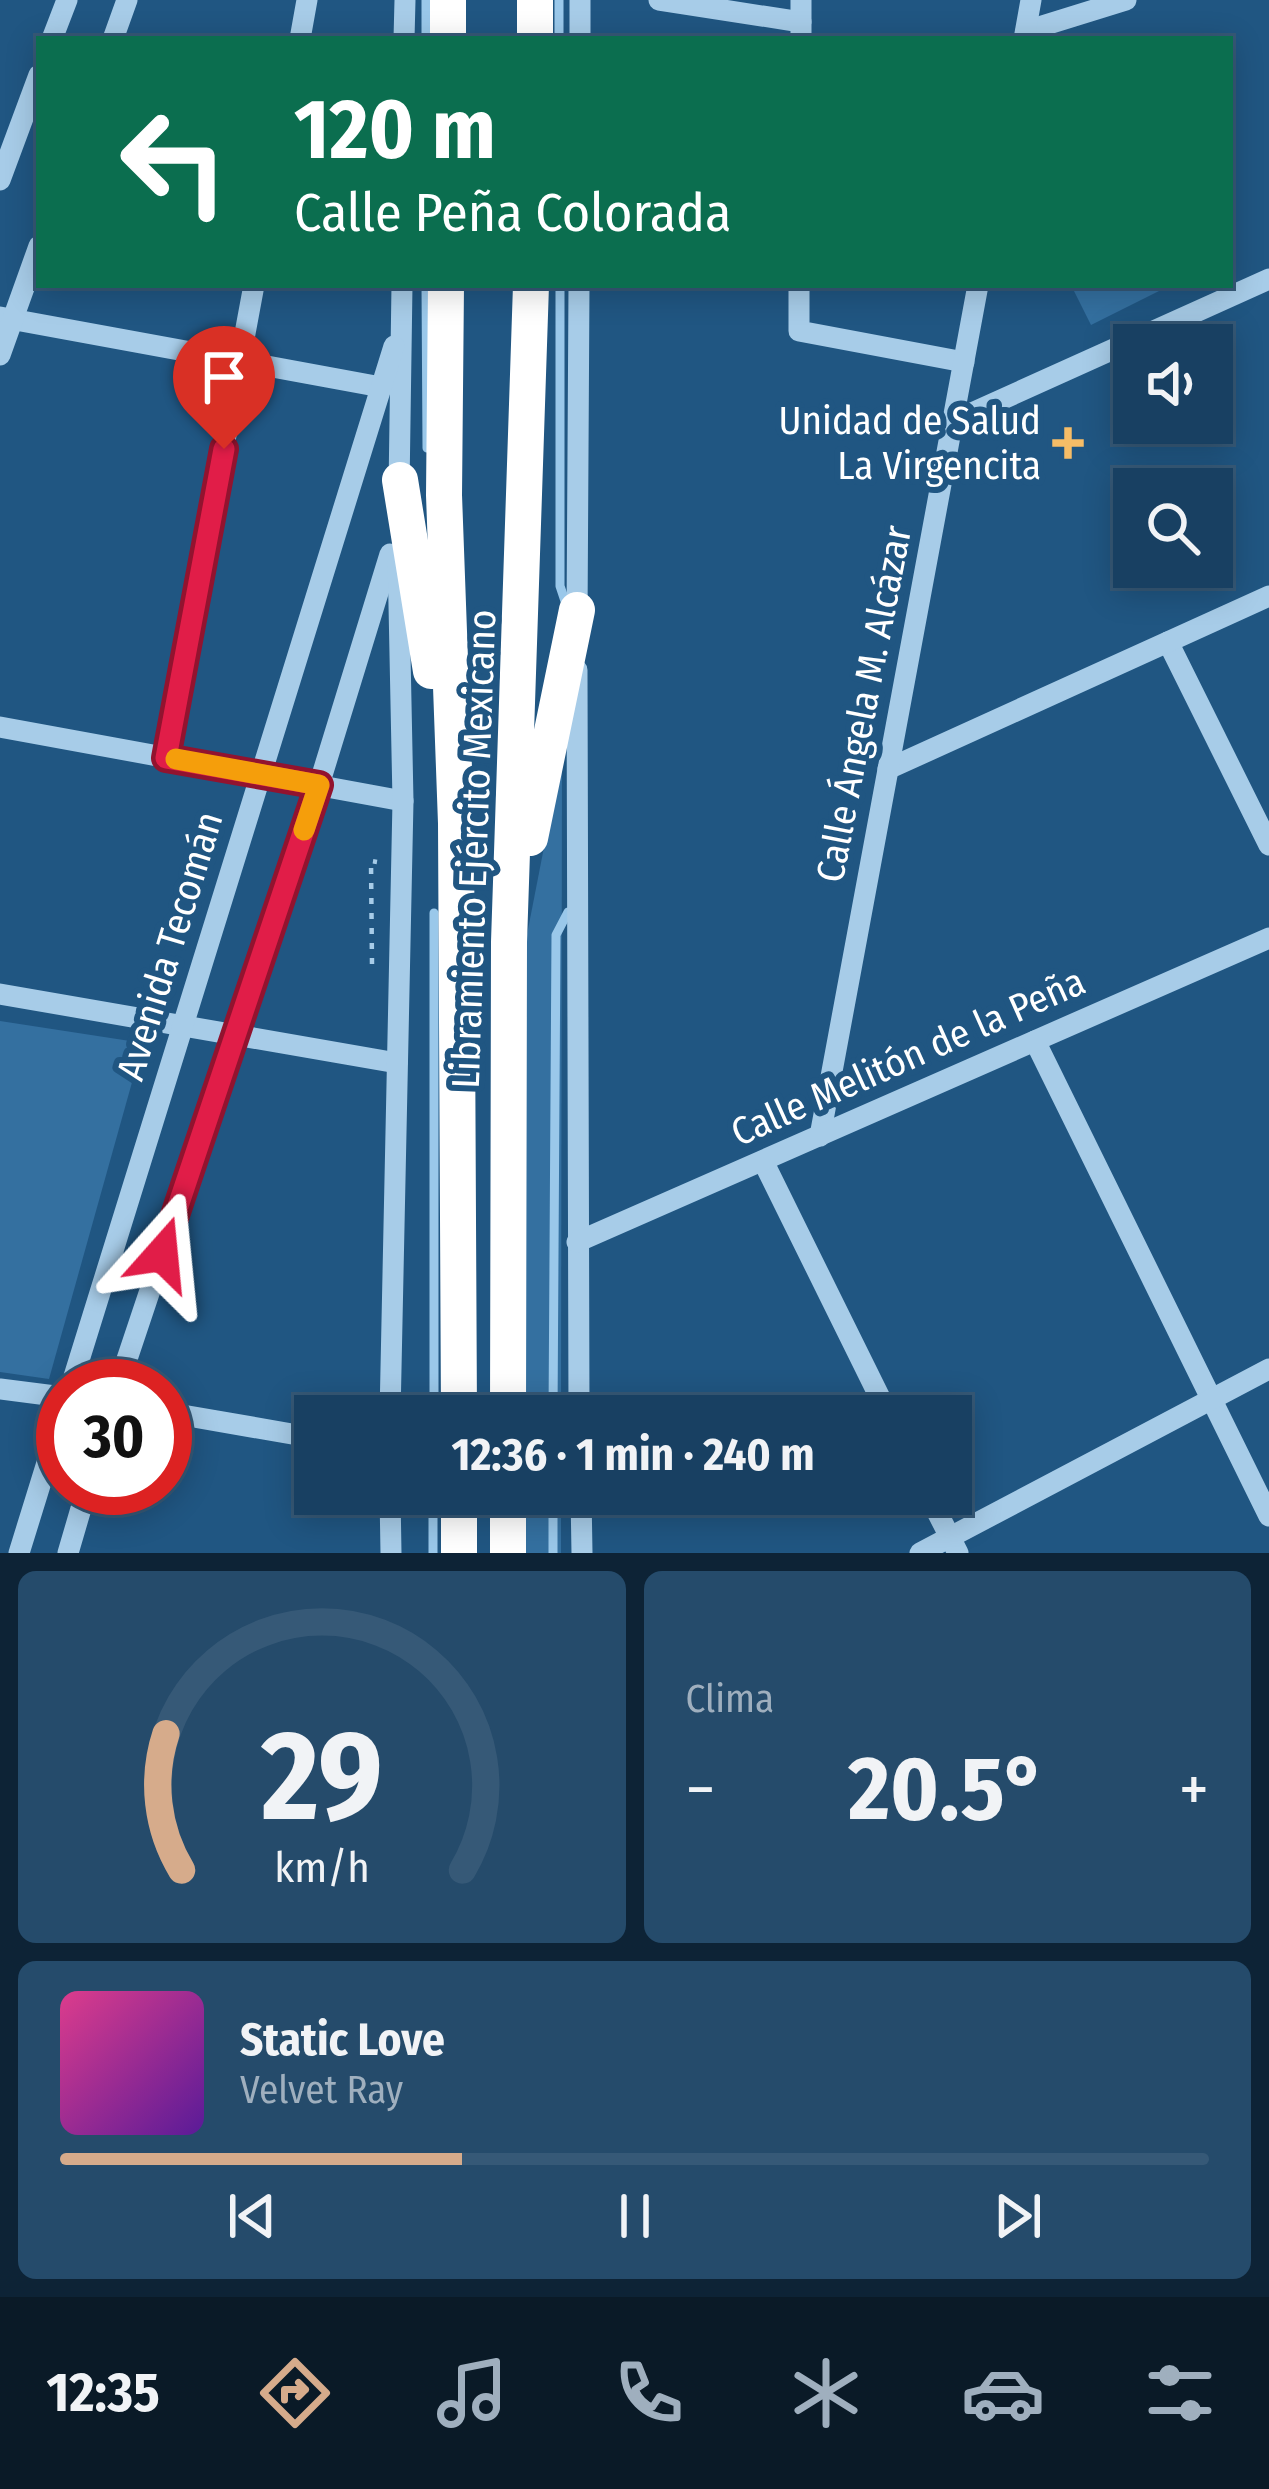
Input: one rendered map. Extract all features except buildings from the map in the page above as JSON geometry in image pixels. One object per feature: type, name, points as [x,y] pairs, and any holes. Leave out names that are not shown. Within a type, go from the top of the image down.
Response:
[{"type":"highway","points":[[448,0],[448,36]]},
{"type":"highway","points":[[535,0],[536,36]]},
{"type":"highway","name":"Libramiento Ejército Mexicano","points":[[446,288],[444,495],[456,823],[459,1395]]},
{"type":"highway","name":"Libramiento Ejército Mexicano","points":[[508,1395],[509,942],[531,288]]},
{"type":"highway","points":[[400,480],[456,823]]},
{"type":"highway","points":[[509,942],[578,610]]},
{"type":"highway","points":[[459,1515],[459,1553]]},
{"type":"highway","points":[[508,1515],[508,1553]]},
{"type":"street","points":[[53,36],[67,0]]},
{"type":"street","points":[[114,36],[127,0]]},
{"type":"street","points":[[301,36],[308,0]]},
{"type":"street","points":[[404,36],[405,0]]},
{"type":"street","points":[[580,0],[580,36]]},
{"type":"street","points":[[659,0],[801,20]]},
{"type":"street","points":[[1031,0],[1025,35],[1126,0]]},
{"type":"street","points":[[0,180],[36,83]]},
{"type":"street","points":[[0,355],[6,318],[36,253]]},
{"type":"street","points":[[955,421],[1269,279]]},
{"type":"street","points":[[166,758],[253,288]]},
{"type":"street","name":"Libramiento Ejército Mexicano","points":[[390,1395],[403,801],[397,532],[402,288]]},
{"type":"street","points":[[579,288],[579,1395]]},
{"type":"street","points":[[799,288],[799,331],[964,362]]},
{"type":"street","name":"Calle Ángela M. Alcázar","points":[[820,1136],[978,288]]},
{"type":"street","points":[[6,318],[381,388]]},
{"type":"street","name":"Avenida Tecomán","points":[[79,1359],[402,322]]},
{"type":"street","points":[[127,1359],[319,785],[397,532]]},
{"type":"street","points":[[888,769],[1269,596]]},
{"type":"street","points":[[1168,642],[1269,845]]},
{"type":"street","points":[[0,728],[403,801]]},
{"type":"street","name":"Calle Melitón de la Peña","points":[[577,1242],[1269,938]]},
{"type":"street","points":[[0,994],[397,1063]]},
{"type":"street","points":[[1035,1041],[1269,1516]]},
{"type":"street","points":[[763,1161],[880,1395]]},
{"type":"street","points":[[920,1553],[954,1545],[1269,1369]]},
{"type":"street","points":[[0,1388],[36,1393]]},
{"type":"street","points":[[192,1417],[294,1434]]},
{"type":"street","points":[[19,1553],[36,1498]]},
{"type":"street","points":[[68,1553],[79,1515]]},
{"type":"street","points":[[390,1515],[391,1553]]},
{"type":"street","points":[[581,1515],[582,1553]]},
{"type":"street","points":[[939,1515],[954,1545]]},
{"type":"shaded area","points":[[1072,288],[1162,288],[1163,289],[1091,325]]},
{"type":"shaded area","points":[[562,755],[561,1395],[525,1395],[523,955]]},
{"type":"shaded area","points":[[0,1021],[143,1043],[55,1359],[36,1359],[36,1377],[0,1372]]},
{"type":"shaded area","points":[[526,1515],[561,1515],[561,1553],[526,1553]]},
{"type":"waterway","points":[[426,0],[426,36]]},
{"type":"waterway","points":[[559,0],[559,36]]},
{"type":"waterway","points":[[426,288],[427,448]]},
{"type":"waterway","points":[[560,288],[560,586],[567,607]]},
{"type":"waterway","points":[[553,1395],[556,935],[568,912]]},
{"type":"waterway","points":[[434,913],[434,1395]]},
{"type":"waterway","points":[[433,1515],[433,1553]]},
{"type":"waterway","points":[[553,1515],[553,1553]]},
{"type":"slow traffic","points":[[176,759],[319,785],[304,830]]},
{"type":"place","name":"Unidad de Salud La Virgencita","points":[[1068,443]]},
{"type":"route","points":[[162,1254],[319,785],[166,758],[224,449]]}]
